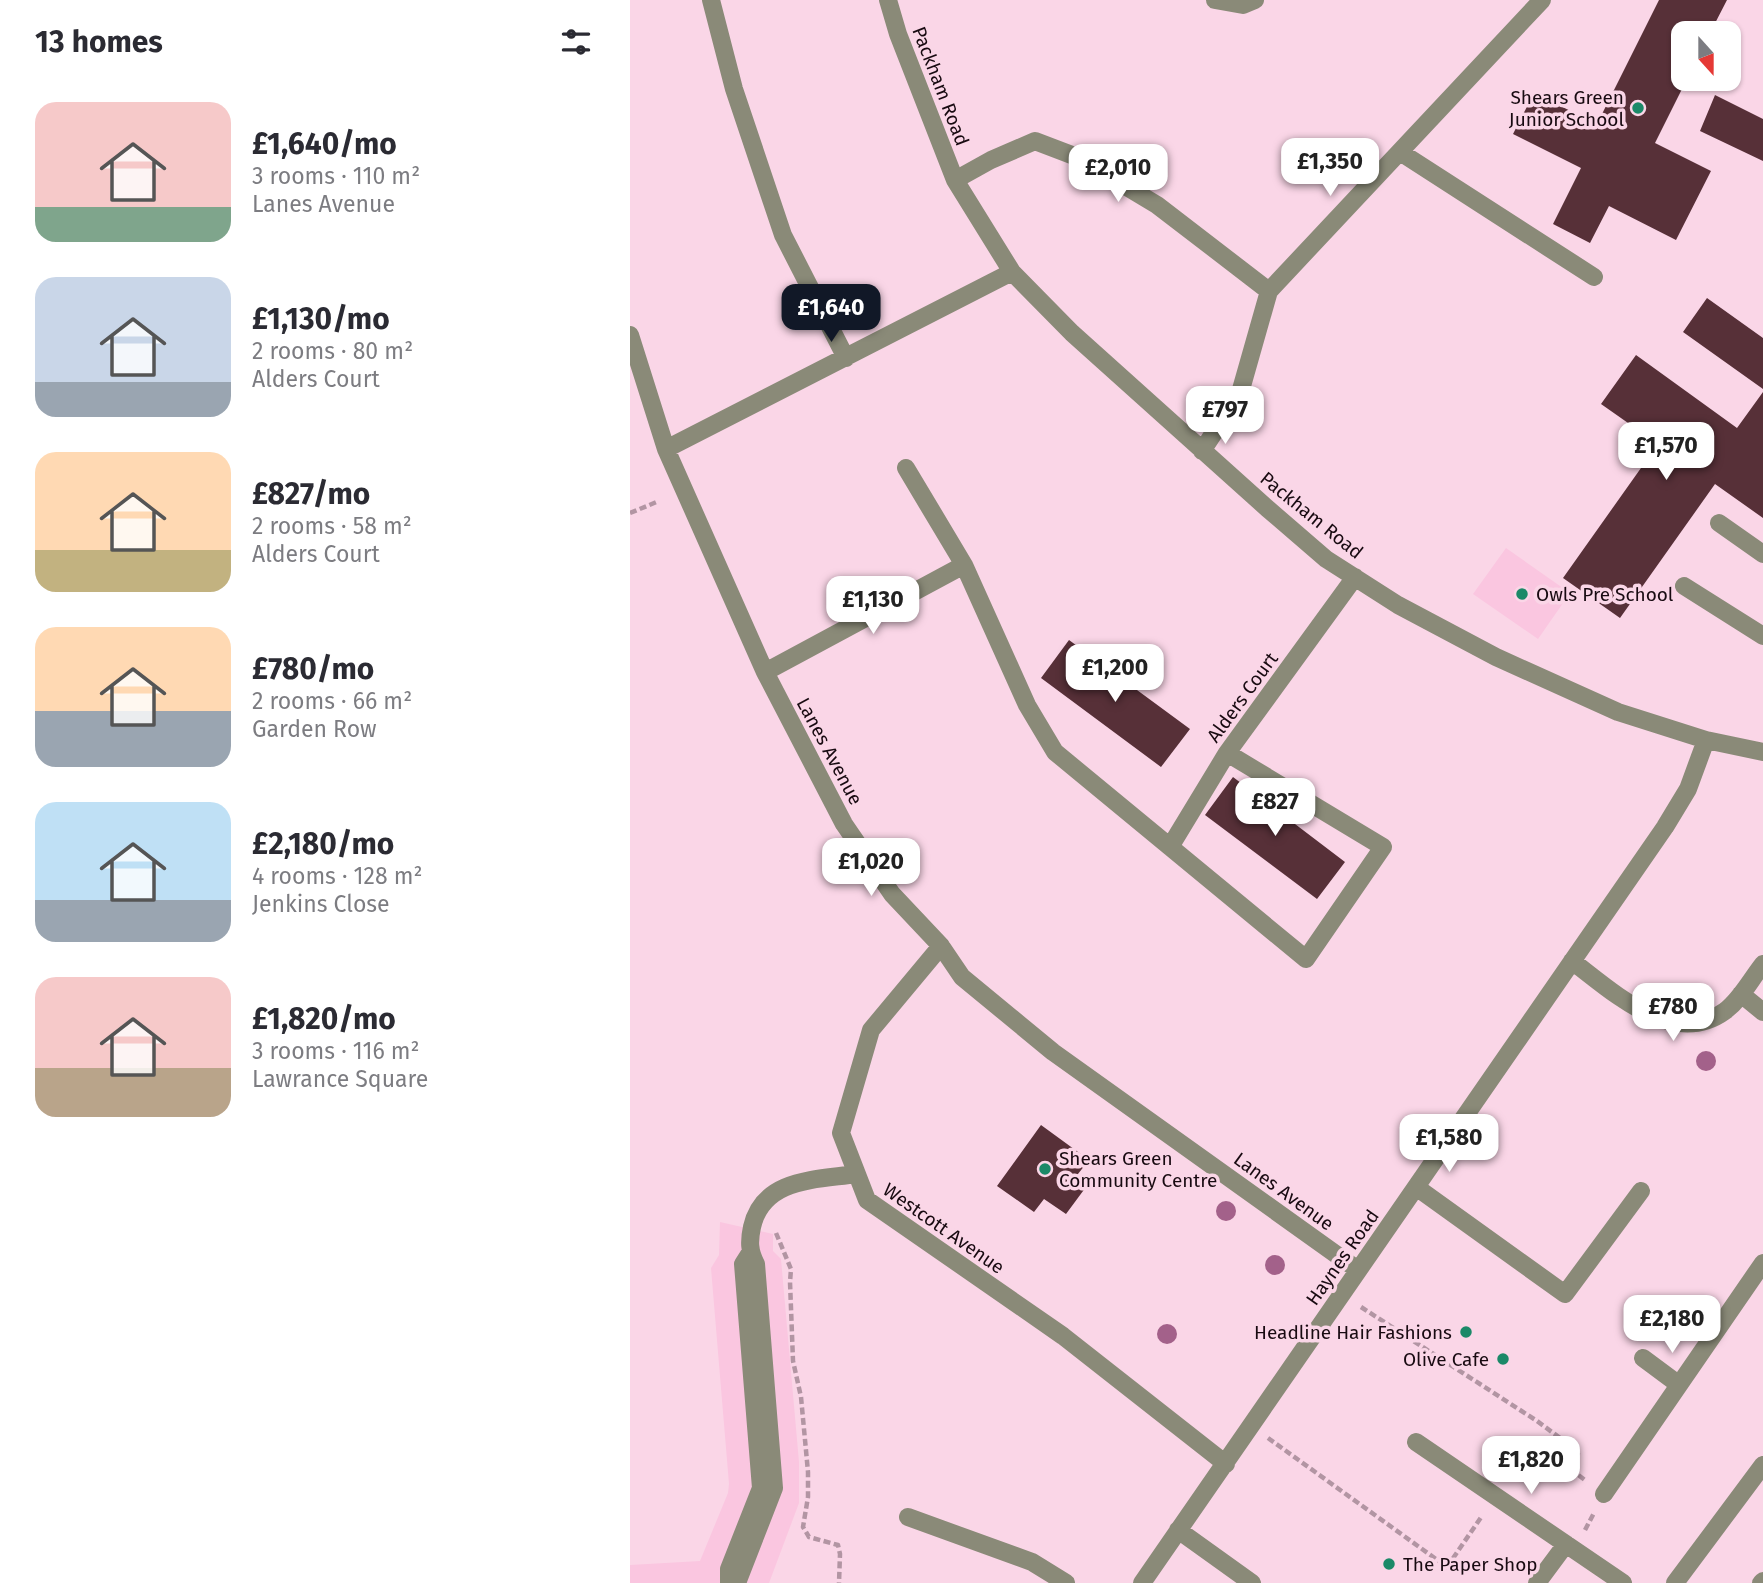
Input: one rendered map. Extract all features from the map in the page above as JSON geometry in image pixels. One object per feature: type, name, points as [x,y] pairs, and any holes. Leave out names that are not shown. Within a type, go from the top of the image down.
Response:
[{"type":"street","points":[[711,0],[734,89],[783,235],[846,358]]},
{"type":"street","name":"Packham Road","points":[[888,0],[898,34],[955,180],[1012,272],[1072,333],[1326,559],[1398,605],[1496,657],[1618,712],[1706,740],[1763,752]]},
{"type":"street","points":[[1215,0],[1243,5],[1255,0]]},
{"type":"street","points":[[1202,451],[1240,393],[1269,291],[1542,0]]},
{"type":"street","points":[[955,180],[991,160],[1035,142],[1077,157],[1157,205],[1269,291]]},
{"type":"street","points":[[1400,152],[1594,277]]},
{"type":"street","points":[[666,449],[1012,272]]},
{"type":"street","name":"Lanes Avenue","points":[[630,335],[666,449],[765,672],[844,824],[892,894],[941,946],[962,977],[1030,1035],[1358,1270]]},
{"type":"street","points":[[905,468],[964,565],[1027,705],[1055,752],[1306,960],[1382,846],[1227,753]]},
{"type":"street","points":[[1718,523],[1763,554]]},
{"type":"street","points":[[765,672],[964,565]]},
{"type":"street","name":"Alders Court","points":[[1170,847],[1227,753],[1355,577]]},
{"type":"street","points":[[1684,586],[1763,636]]},
{"type":"street","name":"Haynes Road","points":[[1142,1583],[1677,807],[1696,772],[1706,740]]},
{"type":"street","name":"Westcott Avenue","points":[[941,946],[871,1030],[841,1133],[867,1200],[1062,1336],[1226,1464]]},
{"type":"street","points":[[1572,961],[1625,1000],[1671,1023],[1698,1023],[1728,1009],[1763,964]]},
{"type":"street","points":[[1741,994],[1763,1012]]},
{"type":"street","points":[[729,1583],[729,1569],[761,1488],[743,1265],[750,1253],[751,1231],[765,1199],[775,1191],[794,1184],[856,1174]]},
{"type":"street","points":[[1416,1187],[1565,1294],[1641,1191]]},
{"type":"street","points":[[737,1583],[774,1488],[756,1264],[750,1253]]},
{"type":"street","points":[[1604,1494],[1763,1263]]},
{"type":"street","points":[[1643,1357],[1678,1384]]},
{"type":"street","points":[[1416,1442],[1623,1583]]},
{"type":"street","points":[[1675,1583],[1763,1465]]},
{"type":"street","points":[[908,1517],[1032,1562],[1066,1583]]},
{"type":"street","points":[[1178,1530],[1252,1583]]},
{"type":"street","points":[[1538,1583],[1571,1547]]},
{"type":"path","points":[[630,513],[659,501]]},
{"type":"path","points":[[774,1226],[792,1273],[792,1353],[801,1397],[803,1446],[808,1472],[808,1497],[803,1527],[809,1537],[838,1545],[839,1583]]},
{"type":"path","points":[[1342,1294],[1537,1421],[1579,1452],[1568,1467],[1604,1494],[1571,1547]]},
{"type":"path","points":[[1252,1426],[1447,1567],[1496,1495]]},
{"type":"shaded area","name":"Owls Pre School","points":[[1506,548],[1570,593],[1538,639],[1473,594]]},
{"type":"shaded area","points":[[720,1222],[773,1234],[773,1251],[781,1259],[799,1462],[799,1503],[769,1583],[630,1583],[630,1565],[700,1561],[728,1493],[711,1268],[719,1255]]},
{"type":"building","name":"Shears Green Junior School","points":[[1659,0],[1727,0],[1716,21],[1671,21],[1671,91],[1681,91],[1655,143],[1711,171],[1676,240],[1609,206],[1590,243],[1553,224],[1581,168],[1513,134],[1534,93],[1597,124]]},
{"type":"building","points":[[1715,95],[1763,119],[1763,161],[1700,131]]},
{"type":"building","points":[[1707,298],[1763,338],[1763,389],[1683,332]]},
{"type":"building","points":[[1636,355],[1737,428],[1763,392],[1763,518],[1715,484],[1620,618],[1563,578],[1658,444],[1601,404]]},
{"type":"building","points":[[1069,640],[1190,729],[1161,767],[1041,678]]},
{"type":"building","points":[[1233,777],[1345,862],[1317,899],[1205,815]]},
{"type":"building","name":"Shears Green Community Centre","points":[[1041,1125],[1089,1160],[1074,1179],[1086,1187],[1066,1214],[1044,1199],[1034,1212],[997,1186]]},
{"type":"place","name":"Shears Green Junior School","points":[[1638,108]]},
{"type":"place","name":"Owls Pre School","points":[[1522,594]]},
{"type":"place","name":"Shears Green Community Centre","points":[[1045,1169]]},
{"type":"place","name":"Headline Hair Fashions","points":[[1466,1332]]},
{"type":"place","name":"Olive Cafe","points":[[1503,1359]]},
{"type":"place","name":"The Paper Shop","points":[[1389,1564]]}]
